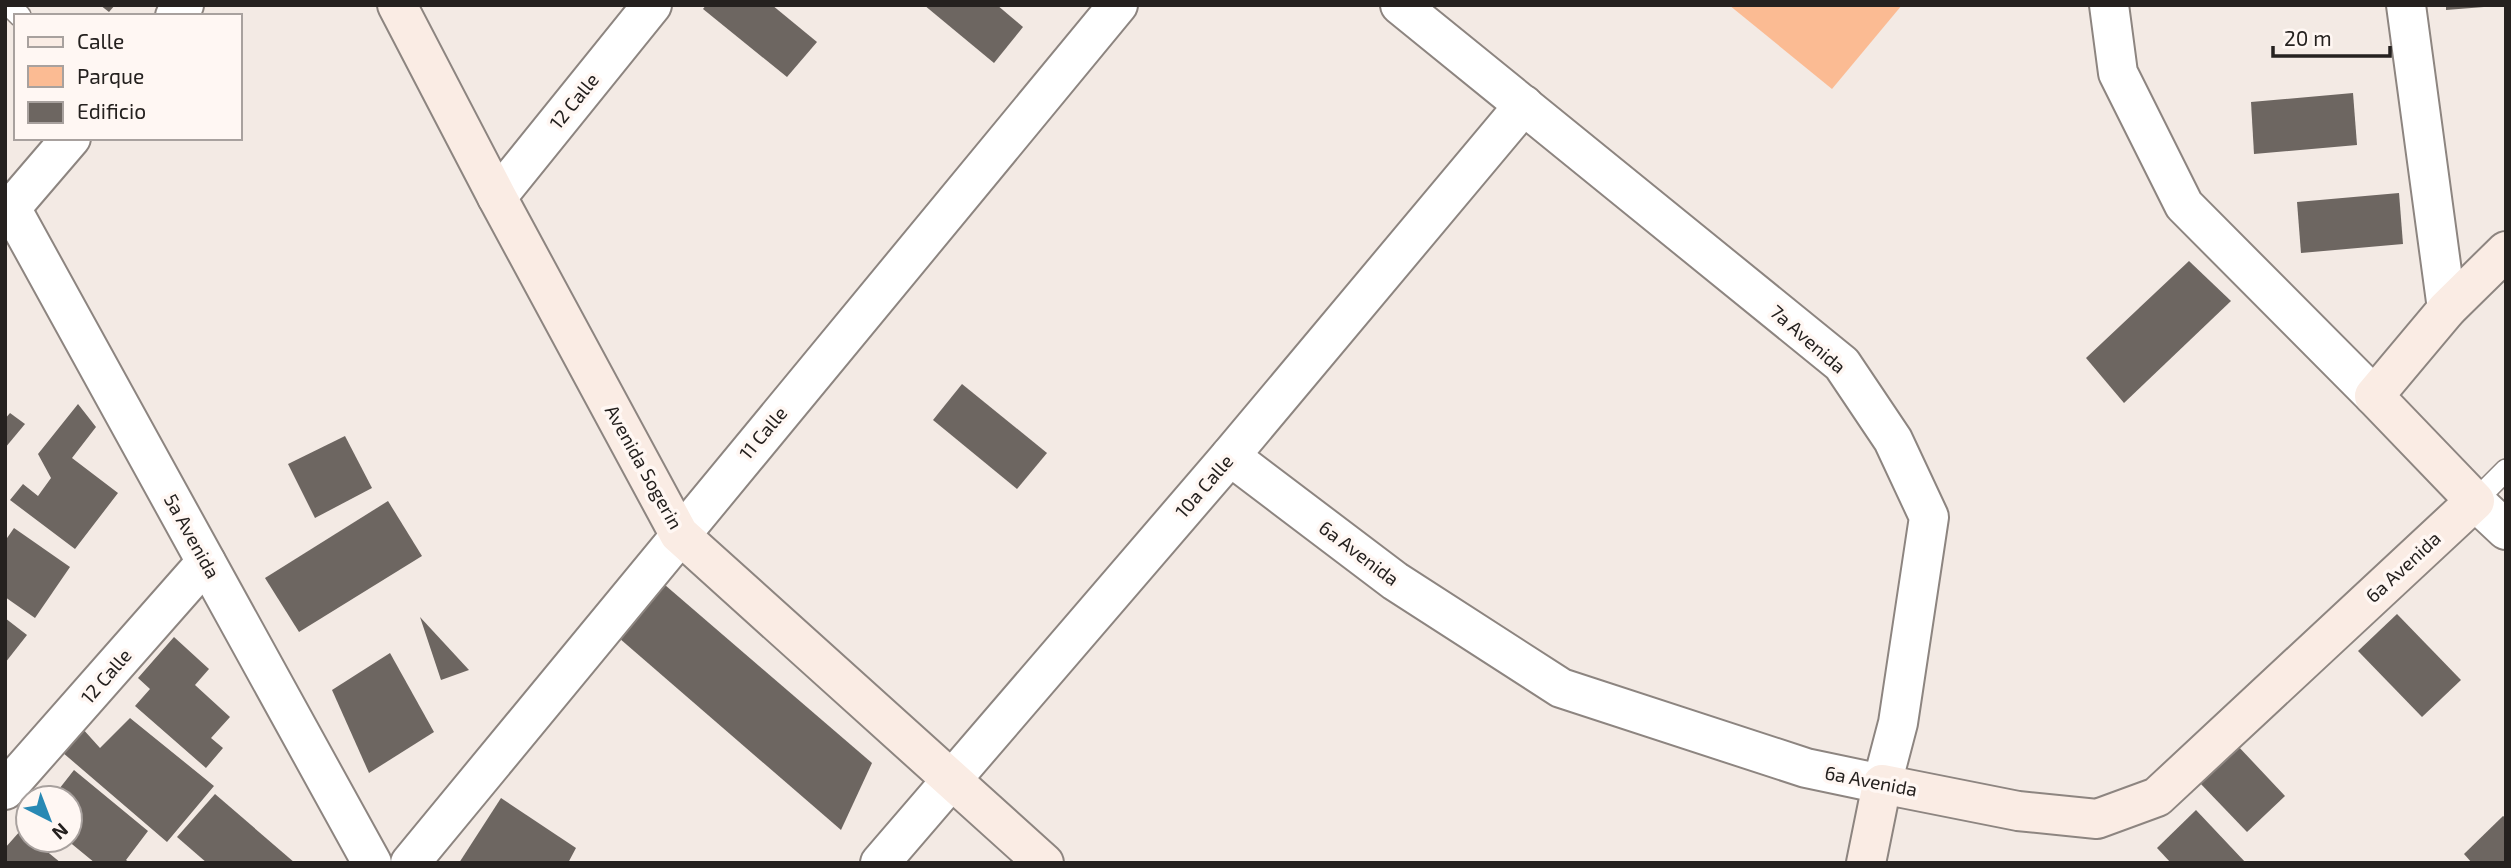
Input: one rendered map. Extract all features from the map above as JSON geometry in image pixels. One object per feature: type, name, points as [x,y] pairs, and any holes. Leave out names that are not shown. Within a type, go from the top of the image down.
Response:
[{"type":"street","name":"Avenida Sogerin","points":[[397,5],[679,534],[953,778],[1044,863]]},
{"type":"street","name":"12 Calle","points":[[497,197],[652,5]]},
{"type":"street","name":"11 Calle","points":[[410,863],[1118,5]]},
{"type":"street","name":"7a Avenida","points":[[1400,5],[1842,364],[1893,440],[1929,517],[1898,723],[1866,863]]},
{"type":"street","points":[[2109,5],[2118,73],[2184,205],[2506,530]]},
{"type":"street","points":[[2406,5],[2447,309]]},
{"type":"street","name":"10a Calle","points":[[880,863],[1230,456],[1524,105]]},
{"type":"street","points":[[8,212],[69,140]]},
{"type":"street","name":"5a Avenida","points":[[8,212],[372,863]]},
{"type":"street","points":[[2374,396],[2447,309],[2506,251]]},
{"type":"street","name":"6a Avenida","points":[[1230,456],[1395,581],[1561,688],[1806,768],[2018,811],[2097,819],[2157,797],[2475,500]]},
{"type":"street","name":"12 Calle","points":[[5,790],[206,562]]},
{"type":"lane","points":[[2475,500],[2506,470]]},
{"type":"green space","points":[[1729,5],[1902,5],[1832,89]]},
{"type":"building","points":[[100,5],[115,5],[109,12]]},
{"type":"building","points":[[706,5],[772,5],[817,42],[787,77],[703,9]]},
{"type":"building","points":[[924,5],[997,5],[1023,27],[994,63]]},
{"type":"building","points":[[2446,5],[2484,5],[2484,7],[2446,10]]},
{"type":"building","points":[[2353,93],[2357,145],[2254,154],[2251,102]]},
{"type":"building","points":[[2399,193],[2403,244],[2301,253],[2297,202]]},
{"type":"building","points":[[2189,261],[2231,301],[2124,403],[2086,358]]},
{"type":"building","points":[[962,384],[1047,453],[1017,489],[933,420]]},
{"type":"building","points":[[78,404],[96,427],[72,458],[118,493],[75,549],[10,500],[23,484],[38,496],[51,478],[38,454]]},
{"type":"building","points":[[10,413],[25,424],[5,448],[5,419]]},
{"type":"building","points":[[345,436],[372,488],[315,518],[288,464]]},
{"type":"building","points":[[388,501],[422,556],[299,632],[265,578]]},
{"type":"building","points":[[14,528],[70,567],[35,618],[5,597],[5,541]]},
{"type":"building","points":[[665,585],[872,763],[841,830],[619,638]]},
{"type":"building","points":[[2397,614],[2461,680],[2422,717],[2358,651]]},
{"type":"building","points":[[420,617],[469,670],[441,680]]},
{"type":"building","points":[[5,618],[27,635],[5,663]]},
{"type":"building","points":[[174,637],[209,669],[195,685],[230,717],[211,738],[223,748],[206,768],[135,706],[150,689],[138,678]]},
{"type":"building","points":[[390,653],[434,732],[369,773],[332,690]]},
{"type":"building","points":[[130,718],[214,786],[167,842],[62,752],[82,728],[100,748]]},
{"type":"building","points":[[2237,745],[2285,796],[2247,832],[2199,782]]},
{"type":"building","points":[[74,770],[148,831],[126,860],[130,863],[95,863],[84,854],[84,784],[63,784]]},
{"type":"building","points":[[215,794],[295,863],[207,863],[177,837]]},
{"type":"building","points":[[501,798],[576,848],[568,863],[459,863]]},
{"type":"building","points":[[2196,810],[2246,863],[2171,863],[2157,848]]},
{"type":"building","points":[[2503,816],[2506,818],[2506,863],[2472,863],[2464,854]]},
{"type":"building","points":[[14,838],[14,854],[50,854],[61,863],[5,863],[5,848]]}]
